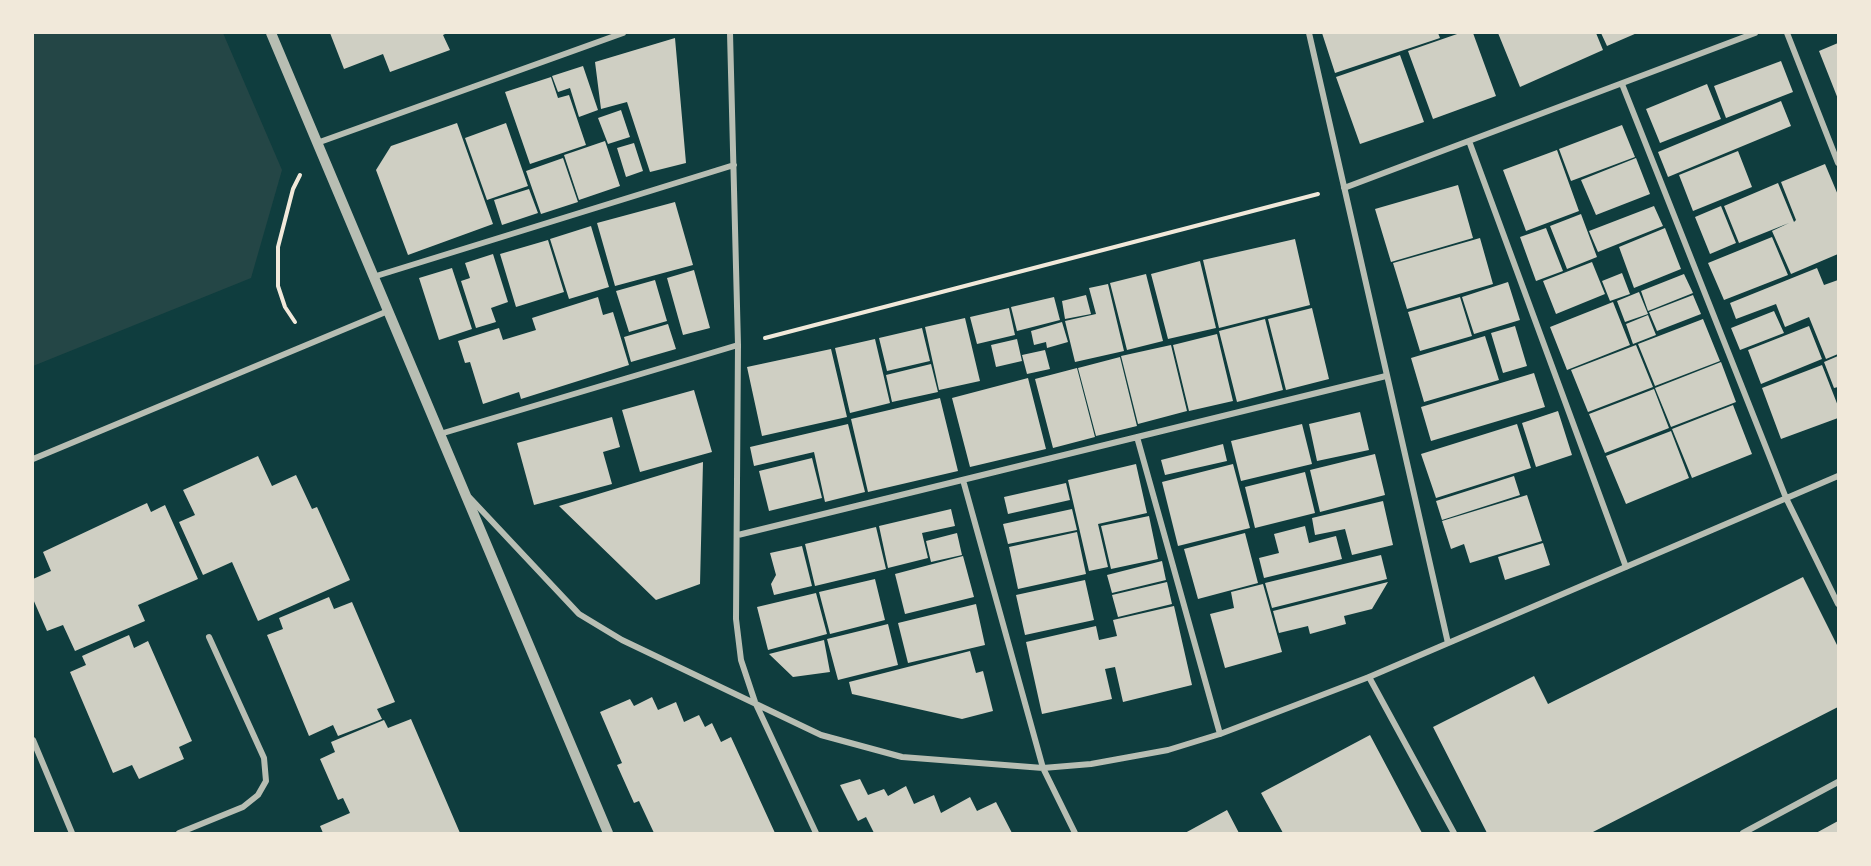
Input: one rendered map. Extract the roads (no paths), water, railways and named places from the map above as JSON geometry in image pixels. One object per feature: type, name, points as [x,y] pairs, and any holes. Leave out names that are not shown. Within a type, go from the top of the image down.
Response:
[{"type":"street","points":[[271,33],[608,833]]},
{"type":"street","points":[[317,143],[623,33]]},
{"type":"street","points":[[730,33],[738,345],[736,619],[741,660],[755,702],[816,833]]},
{"type":"street","points":[[1309,33],[1448,643]]},
{"type":"street","points":[[1344,188],[1755,33]]},
{"type":"street","points":[[1787,33],[1838,163]]},
{"type":"street","points":[[1622,84],[1786,498],[1838,604]]},
{"type":"street","points":[[1469,141],[1626,567]]},
{"type":"street","points":[[373,277],[734,165]]},
{"type":"street","points":[[33,459],[388,311]]},
{"type":"street","points":[[440,434],[738,345]]},
{"type":"street","points":[[738,535],[1386,376]]},
{"type":"street","points":[[1137,437],[1221,734]]},
{"type":"street","points":[[464,491],[579,614],[622,640],[821,735],[902,757],[1043,768],[1091,764],[1157,752],[1221,734],[1369,677],[1838,476]]},
{"type":"street","points":[[963,480],[1043,768],[1075,833]]},
{"type":"street","points":[[179,833],[243,807],[258,795],[266,781],[264,758],[209,637]]},
{"type":"street","points":[[1369,677],[1454,833]]},
{"type":"street","points":[[33,740],[72,833]]},
{"type":"street","points":[[1743,833],[1838,782]]}]
